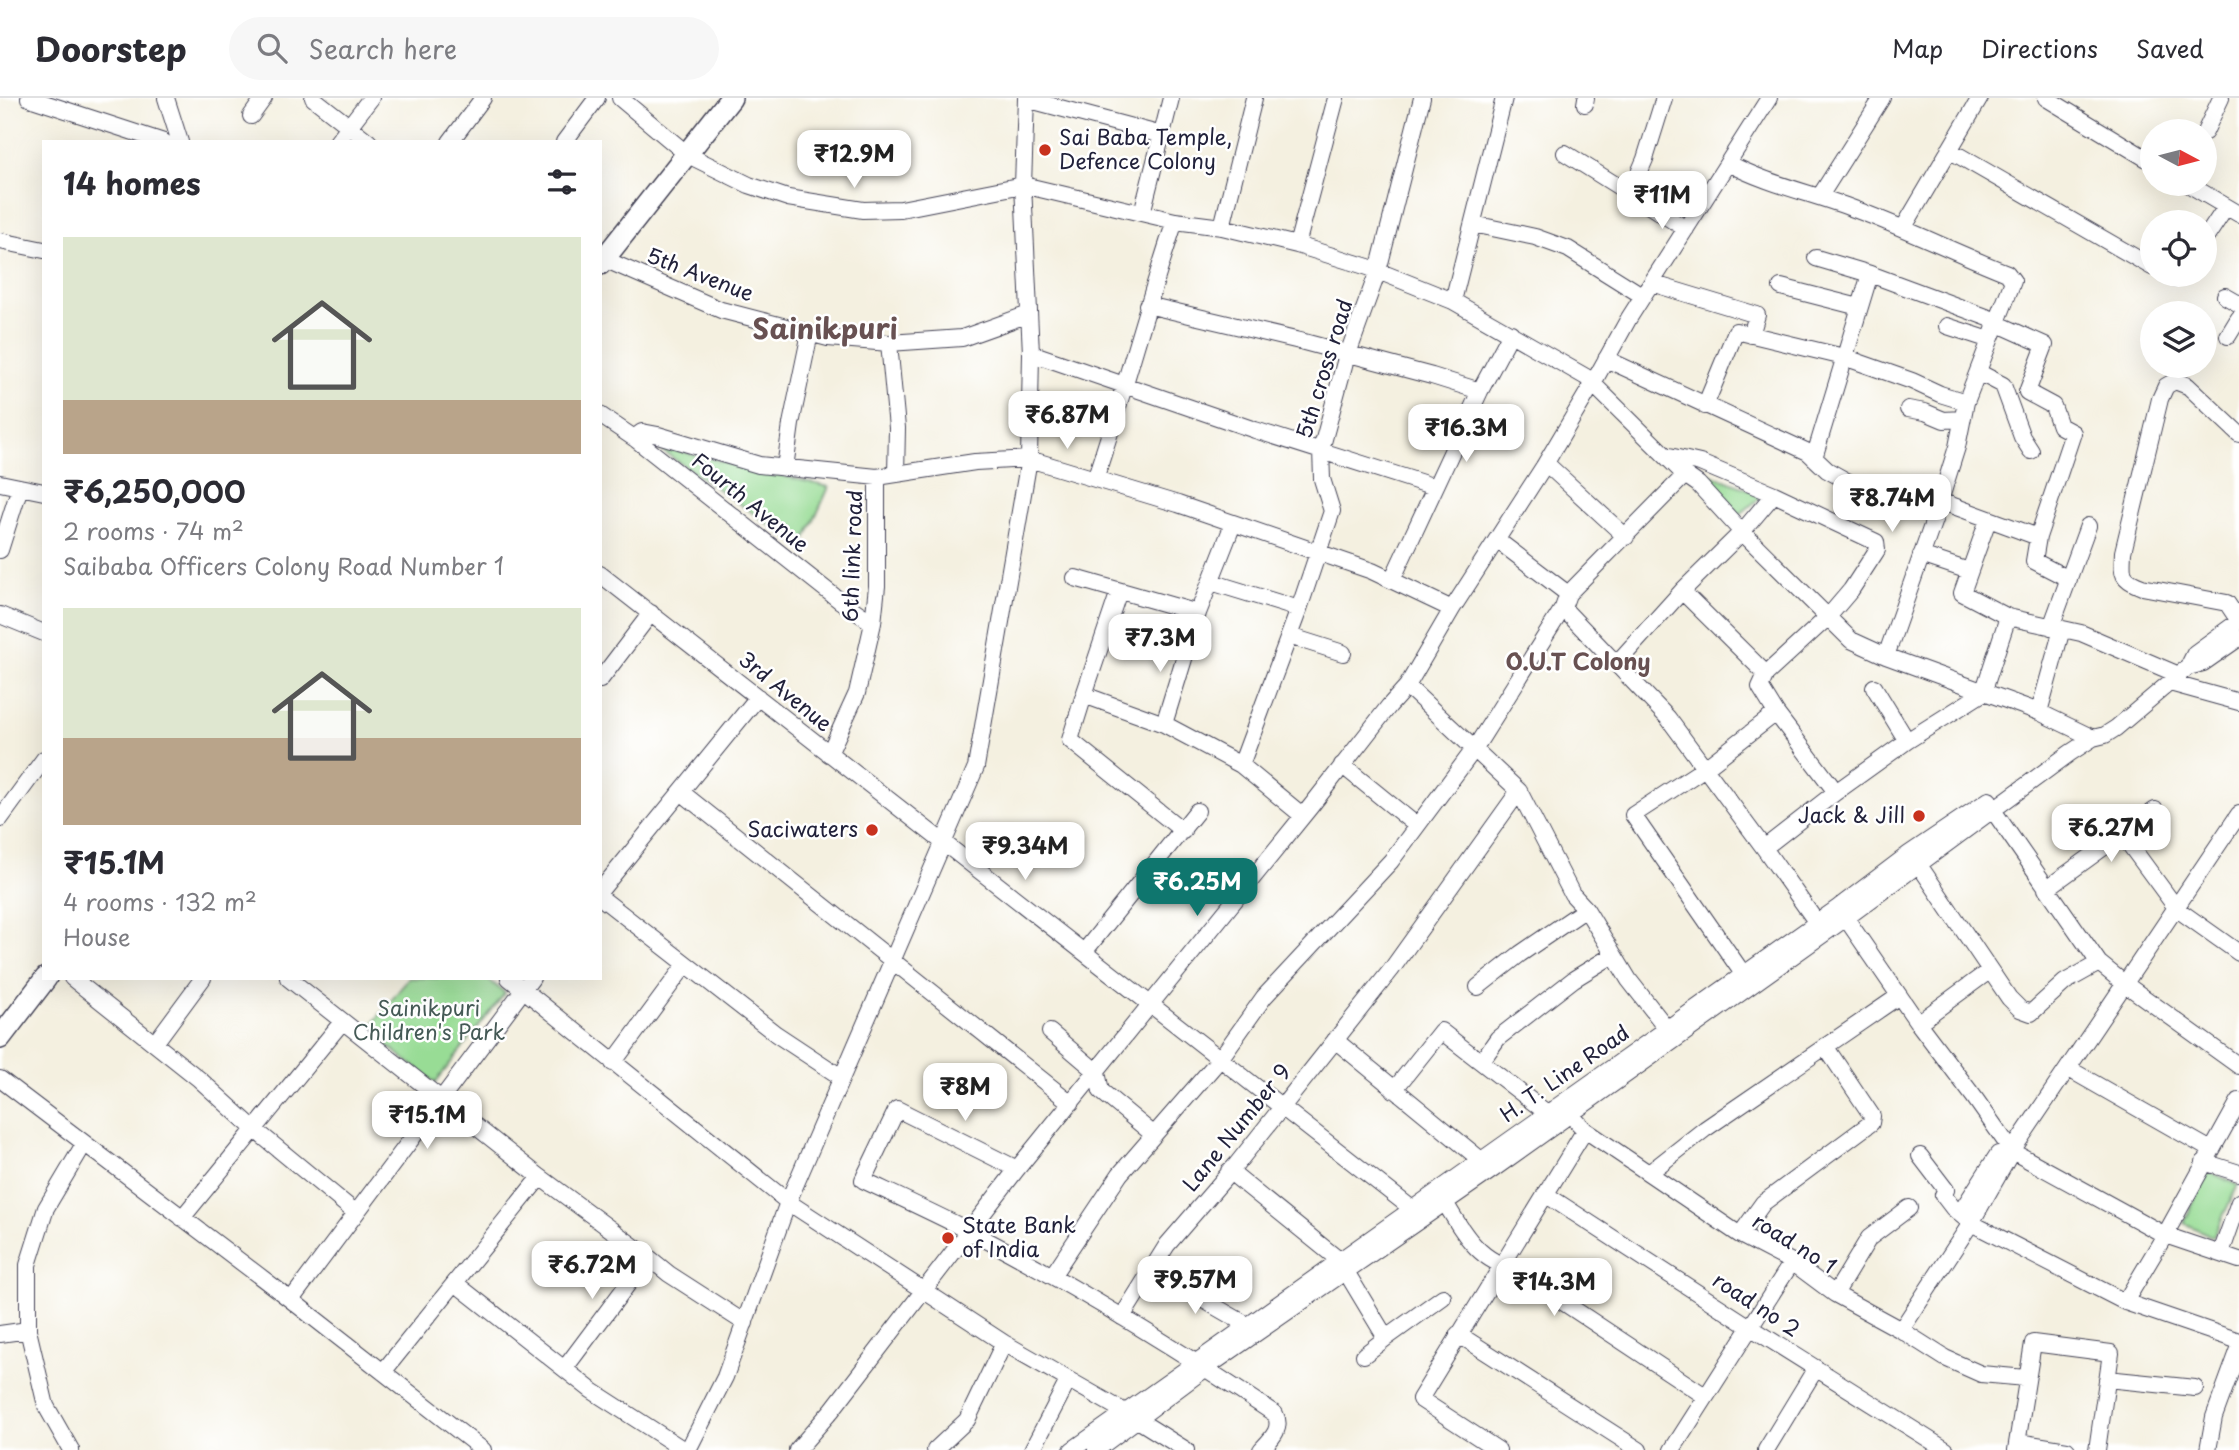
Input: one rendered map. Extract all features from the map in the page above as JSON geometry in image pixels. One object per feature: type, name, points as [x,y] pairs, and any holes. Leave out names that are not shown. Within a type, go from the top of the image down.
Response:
[{"type":"main road","points":[[602,262],[731,98]]},
{"type":"main road","points":[[0,1038],[44,980]]},
{"type":"street","points":[[29,98],[158,140]]},
{"type":"street","points":[[166,98],[179,140]]},
{"type":"street","points":[[251,116],[264,98]]},
{"type":"street","points":[[313,98],[366,140]]},
{"type":"street","points":[[338,140],[371,98]]},
{"type":"street","points":[[452,140],[483,98]]},
{"type":"street","points":[[566,140],[597,98]]},
{"type":"street","points":[[620,98],[688,155],[749,185],[788,198],[863,210],[901,209],[1023,185],[1175,222],[1222,227],[1297,245],[1378,271],[1453,301],[1586,377],[1685,475],[1698,484],[1742,532],[1852,640],[1886,656],[2039,712],[2088,735]]},
{"type":"street","points":[[455,1283],[591,1390],[686,1450],[725,1377],[788,1202],[976,767],[1029,459],[1031,353],[1023,185],[1026,98],[1163,135]]},
{"type":"street","points":[[1142,213],[1171,98]]},
{"type":"street","points":[[1222,227],[1254,98]]},
{"type":"street","points":[[1297,245],[1336,98]]},
{"type":"street","name":"5th cross road","points":[[1241,765],[1332,511],[1322,478],[1321,450],[1348,355],[1378,271],[1422,98]]},
{"type":"street","points":[[1453,301],[1504,98]]},
{"type":"street","points":[[1630,194],[1645,159],[1664,98]]},
{"type":"street","points":[[797,1450],[832,1410],[968,1230],[1407,686],[1452,608],[1544,466],[1647,290],[1769,98]]},
{"type":"street","points":[[1820,196],[1882,98]]},
{"type":"street","points":[[1904,227],[1980,98]]},
{"type":"street","points":[[2046,98],[2140,155]]},
{"type":"street","points":[[2211,119],[2221,98]]},
{"type":"street","points":[[1949,150],[2140,260]]},
{"type":"street","points":[[1565,153],[1686,229]]},
{"type":"street","points":[[1728,163],[1749,174],[1820,196],[1904,227],[2007,273],[2013,281],[1966,402],[1957,447],[1935,517],[1886,656]]},
{"type":"street","points":[[2208,196],[2233,211],[2217,227]]},
{"type":"street","points":[[1096,479],[1126,386],[1147,304],[1175,222]]},
{"type":"street","points":[[1473,224],[1535,237],[1568,249],[1647,290],[1758,315],[1751,335]]},
{"type":"street","points":[[0,241],[42,250]]},
{"type":"street","points":[[1816,258],[1870,274],[1996,322],[2045,345],[2027,391],[2053,406],[2060,426],[2073,433],[2038,537],[2034,561],[2069,579]]},
{"type":"street","name":"5th Avenue","points":[[602,262],[721,310],[828,338],[889,343],[962,338],[1029,314]]},
{"type":"street","points":[[1814,458],[1870,274]]},
{"type":"street","points":[[1781,287],[1859,307]]},
{"type":"street","points":[[1147,304],[1231,323],[1480,391]]},
{"type":"street","points":[[2228,336],[2239,318]]},
{"type":"street","points":[[1947,326],[1990,340]]},
{"type":"street","points":[[1705,406],[1736,331],[1844,356],[1966,402]]},
{"type":"street","points":[[785,468],[790,424],[810,333]]},
{"type":"street","points":[[1392,580],[1480,391],[1511,333]]},
{"type":"street","points":[[889,343],[898,428],[896,474]]},
{"type":"street","points":[[1031,353],[1255,430],[1435,487]]},
{"type":"street","points":[[1606,359],[1808,452],[1827,470],[1854,485],[1935,517]]},
{"type":"street","points":[[1978,372],[2003,385],[2022,437],[2031,451]]},
{"type":"street","points":[[2179,675],[2195,653],[2239,621],[2233,598],[2142,587],[2128,582],[2122,573],[2123,552],[2160,399],[2166,386],[2175,381],[2188,386],[2239,434]]},
{"type":"street","points":[[1908,409],[1944,420],[1962,419]]},
{"type":"street","name":"Fourth Avenue","points":[[602,416],[634,438],[839,600],[873,623]]},
{"type":"street","points":[[634,438],[642,432],[759,465],[877,477],[975,462],[1029,459],[1178,504],[1372,571],[1452,608]]},
{"type":"street","points":[[1665,455],[1700,463],[1876,541],[1877,550],[1851,590],[1828,617],[1766,674],[1760,687],[1776,713],[1836,792]]},
{"type":"street","points":[[1544,466],[1551,468],[1626,537]]},
{"type":"street","points":[[1052,1276],[1120,1174],[1220,1059],[1264,998],[1391,861],[1475,748],[1566,601],[1685,475]]},
{"type":"street","name":"6th link road","points":[[829,754],[857,692],[873,623],[877,586],[877,477]]},
{"type":"street","points":[[0,483],[42,492]]},
{"type":"street","points":[[0,550],[20,487]]},
{"type":"street","points":[[1618,663],[1682,591],[1742,532],[1774,494]]},
{"type":"street","points":[[1940,501],[2038,537]]},
{"type":"street","points":[[1988,520],[1962,593],[2008,617],[2081,633],[2239,702]]},
{"type":"street","points":[[1164,724],[1198,613],[1233,524]]},
{"type":"street","points":[[2039,712],[2056,628],[2069,579],[2088,526]]},
{"type":"street","points":[[1497,540],[1566,601],[1668,718],[1820,928]]},
{"type":"street","points":[[1921,555],[1969,571]]},
{"type":"street","name":"3rd Avenue","points":[[602,576],[1152,1004],[1415,1214]]},
{"type":"street","points":[[1075,578],[1198,613]]},
{"type":"street","points":[[1211,582],[1298,610]]},
{"type":"street","points":[[1119,591],[1070,740],[1183,831]]},
{"type":"street","points":[[1682,591],[1766,674]]},
{"type":"street","points":[[602,677],[651,613]]},
{"type":"street","points":[[1764,848],[1907,741],[1983,692],[2008,617]]},
{"type":"street","points":[[2,620],[42,632]]},
{"type":"street","points":[[1289,636],[1343,653]]},
{"type":"street","points":[[2179,675],[2203,663],[2239,638]]},
{"type":"street","name":"H. T. Line Road","points":[[1072,1450],[1131,1416],[1486,1165],[1559,1110],[1842,912],[1919,865],[1989,806],[2088,735],[2105,735],[2116,728],[2179,675]]},
{"type":"street","points":[[1407,686],[1519,791],[1572,894],[1586,909],[1629,980],[1671,1034]]},
{"type":"street","points":[[1874,687],[1907,741]]},
{"type":"street","points":[[1084,695],[1164,724],[1241,765],[1303,816]]},
{"type":"street","points":[[602,889],[758,697]]},
{"type":"street","points":[[1747,980],[1633,815],[1705,768],[1776,713]]},
{"type":"street","points":[[0,819],[42,761]]},
{"type":"street","points":[[1342,765],[1417,826]]},
{"type":"street","name":"Lane Number 9","points":[[1122,1317],[1167,1245],[1391,970],[1519,791]]},
{"type":"street","points":[[681,792],[1071,1104]]},
{"type":"street","points":[[1989,806],[2099,963],[2125,985],[2239,1066]]},
{"type":"street","name":"H. T. Line Road","points":[[1842,912],[1909,854],[1989,806]]},
{"type":"street","points":[[2046,889],[2155,810]]},
{"type":"street","points":[[1084,952],[1197,811]]},
{"type":"street","points":[[1900,1330],[1966,1218],[2239,814]]},
{"type":"street","points":[[2122,834],[2177,909],[2237,947]]},
{"type":"street","points":[[1919,865],[1989,971],[2008,998],[2020,1009],[2031,1013],[2065,982],[2099,963]]},
{"type":"street","points":[[602,899],[776,1034],[841,1077]]},
{"type":"street","points":[[1478,987],[1520,954],[1586,909]]},
{"type":"street","points":[[1842,912],[1918,1023],[1974,1097],[2009,1156],[2165,1235],[2239,1260]]},
{"type":"street","points":[[1481,1062],[1499,1038],[1574,979],[1613,955]]},
{"type":"street","points":[[613,1063],[686,964]]},
{"type":"street","points":[[1918,1023],[1989,971]]},
{"type":"street","points":[[75,980],[199,1079],[254,1129],[356,1213]]},
{"type":"street","points":[[155,1043],[202,980]]},
{"type":"street","points":[[290,980],[540,1177],[669,1274],[745,1323]]},
{"type":"street","points":[[291,1300],[527,984],[613,1063],[788,1202],[1004,1343],[1186,1450]]},
{"type":"street","points":[[1649,1173],[1704,1129],[1899,996]]},
{"type":"street","points":[[183,1218],[342,1022]]},
{"type":"street","name":"road no 1","points":[[1394,1090],[1441,1031],[1481,1062],[1559,1110],[1740,1235],[1792,1262],[1835,1294],[1945,1359],[1970,1370],[1995,1376],[2026,1378]]},
{"type":"street","points":[[1050,1032],[1097,1072],[1101,1091],[1154,1135]]},
{"type":"street","points":[[1335,1040],[1486,1165]]},
{"type":"street","points":[[1740,1235],[1763,1203],[1873,1120],[1825,1046]]},
{"type":"street","points":[[2069,1069],[2239,1173]]},
{"type":"street","points":[[0,1079],[383,1372],[466,1445],[483,1450]]},
{"type":"street","points":[[2125,1302],[2239,1101]]},
{"type":"street","points":[[1017,1169],[897,1109],[863,1180],[968,1230],[1052,1276],[1201,1365],[1275,1414],[1279,1421],[1278,1428],[1261,1450],[1251,1450]]},
{"type":"street","points":[[1498,1450],[1420,1399],[1585,1130]]},
{"type":"street","points":[[71,1450],[46,1406],[28,1330],[28,1265],[46,1208],[85,1144]]},
{"type":"street","points":[[1920,1156],[1946,1190],[1943,1195],[1952,1208],[1966,1218],[2125,1302],[2239,1341]]},
{"type":"street","points":[[1229,1171],[1342,1265],[1386,1338]]},
{"type":"street","points":[[383,1372],[540,1177]]},
{"type":"street","name":"road no 2","points":[[1545,1194],[1946,1450]]},
{"type":"street","points":[[1441,1196],[1474,1246],[1705,1396]]},
{"type":"street","points":[[2221,1254],[2239,1202]]},
{"type":"street","points":[[1835,1294],[1869,1238],[1909,1208]]},
{"type":"street","points":[[565,1368],[648,1256]]},
{"type":"street","points":[[1671,1450],[1792,1262]]},
{"type":"street","points":[[1150,1269],[1253,1328]]},
{"type":"street","points":[[1364,1355],[1443,1297]]},
{"type":"street","points":[[0,1334],[28,1330]]},
{"type":"street","points":[[1458,1334],[1639,1450]]},
{"type":"street","points":[[935,1450],[967,1420],[1004,1343]]},
{"type":"street","points":[[2067,1450],[2017,1446],[2033,1343],[2111,1353],[2097,1450]]},
{"type":"street","points":[[2208,1450],[2214,1417],[2239,1349]]},
{"type":"street","points":[[1771,1448],[1816,1368]]},
{"type":"street","points":[[2107,1379],[2195,1388]]},
{"type":"street","points":[[1032,1450],[1068,1381]]},
{"type":"street","name":"H. T. Line Road","points":[[1096,1450],[1131,1416]]},
{"type":"green space","points":[[654,445],[829,487],[802,547]]},
{"type":"green space","points":[[1684,464],[1763,495],[1737,517]]},
{"type":"green space","name":"Sainikpuri Children's Park","points":[[407,980],[489,980],[505,993],[435,1083],[368,1030]]},
{"type":"green space","points":[[2208,1171],[2238,1185],[2213,1237],[2184,1223]]},
{"type":"place","name":"Sai Baba Temple, Defence Colony","points":[[1045,150]]},
{"type":"place","name":"Jack & Jill","points":[[1919,816]]},
{"type":"place","name":"Saciwaters","points":[[872,830]]},
{"type":"place","name":"State Bank of India","points":[[948,1238]]},
{"type":"district","name":"Sainikpuri","points":[[825,329]]},
{"type":"district","name":"O.U.T Colony","points":[[1578,662]]}]
